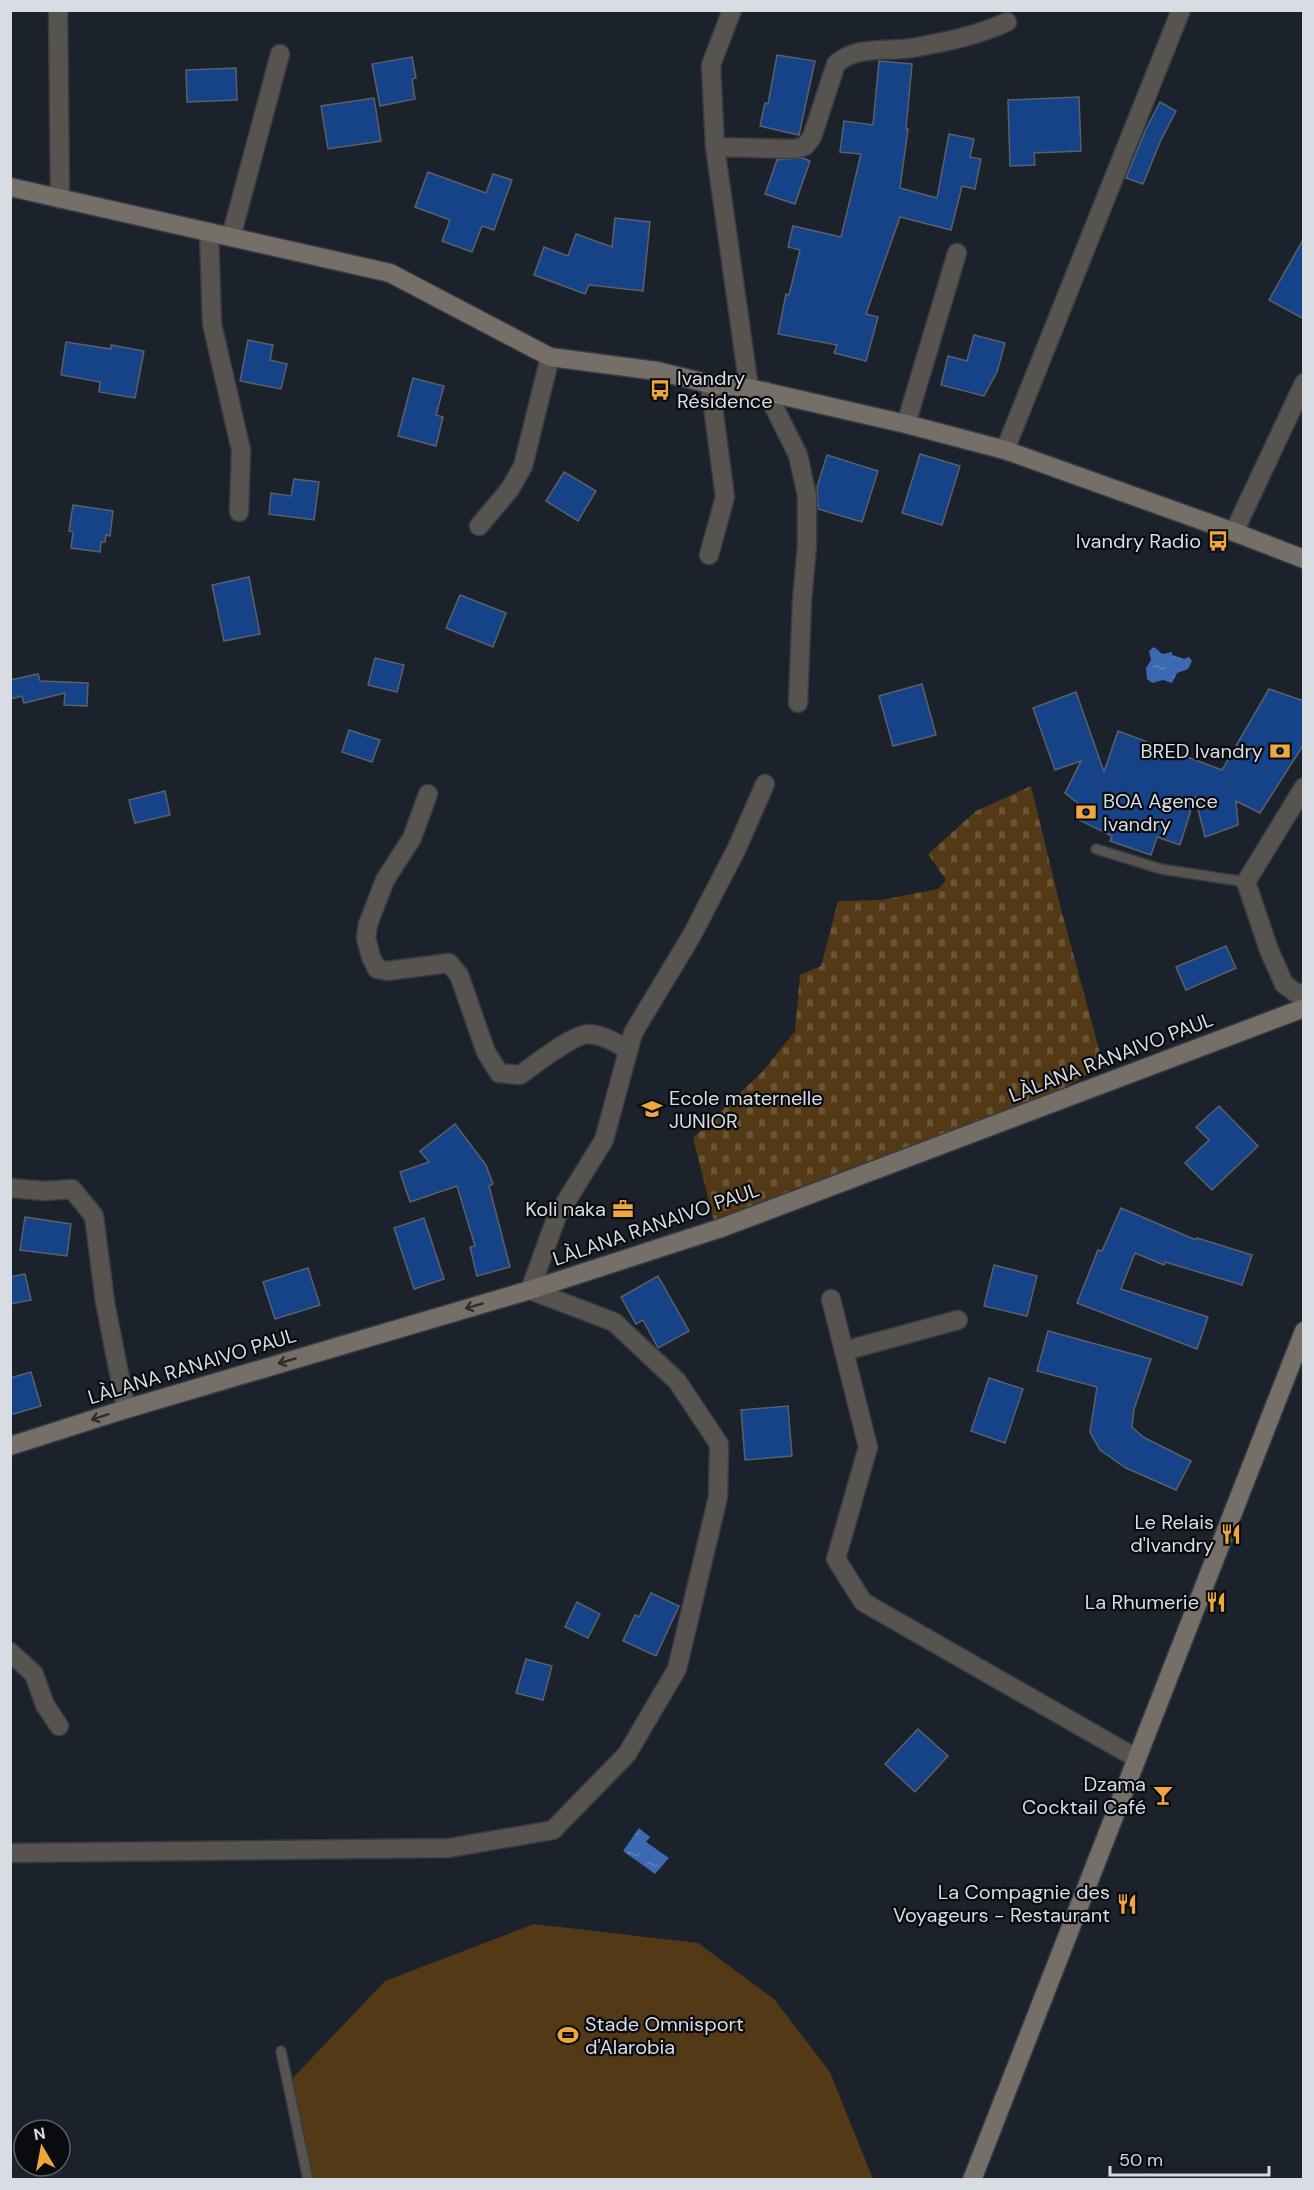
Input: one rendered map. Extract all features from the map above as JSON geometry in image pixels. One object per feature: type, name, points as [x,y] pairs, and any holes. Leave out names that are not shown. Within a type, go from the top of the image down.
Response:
[{"type":"street","points":[[58,10],[60,199]]},
{"type":"street","points":[[732,10],[711,65],[715,147],[758,390],[798,454],[807,496],[807,545],[798,703]]},
{"type":"street","points":[[1005,450],[1181,10]]},
{"type":"street","points":[[715,147],[795,149],[806,146],[812,137],[836,64],[845,57],[856,52],[911,48],[981,33],[1007,22]]},
{"type":"street","points":[[231,237],[280,54]]},
{"type":"street","points":[[10,187],[390,273],[550,357],[657,371],[710,384],[758,390],[906,424],[1005,450],[1234,532],[1304,560]]},
{"type":"street","points":[[209,232],[212,324],[241,450],[239,512]]},
{"type":"street","points":[[906,424],[957,253]]},
{"type":"street","points":[[479,526],[510,489],[523,466],[550,357]]},
{"type":"street","points":[[1234,532],[1304,383]]},
{"type":"street","points":[[709,555],[725,497],[710,384]]},
{"type":"street","points":[[10,1853],[449,1848],[554,1830],[627,1754],[676,1669],[718,1497],[719,1444],[676,1381],[614,1322],[530,1290],[557,1216],[604,1140],[633,1033],[692,935],[737,848],[765,784]]},
{"type":"street","points":[[1304,787],[1246,882],[1269,950],[1284,984],[1296,993],[1304,993]]},
{"type":"street","points":[[428,794],[412,838],[385,880],[368,924],[366,938],[377,969],[387,971],[449,963],[459,975],[486,1052],[499,1073],[520,1075],[557,1049],[587,1034],[607,1038],[628,1050]]},
{"type":"street","name":"LÀLANA RANAIVO PAUL","points":[[10,1446],[126,1409],[530,1290],[721,1228],[1304,1008]]},
{"type":"street","points":[[10,1188],[45,1191],[72,1189],[94,1216],[105,1302],[126,1409]]},
{"type":"street","points":[[831,1299],[868,1447],[837,1559],[864,1602],[1136,1758]]},
{"type":"street","points":[[844,1351],[958,1320]]},
{"type":"street","points":[[972,2180],[1304,1331]]},
{"type":"street","points":[[10,1652],[34,1674],[45,1706],[59,1726]]},
{"type":"lane","points":[[1096,849],[1161,869],[1246,882]]},
{"type":"lane","points":[[281,2051],[308,2180]]},
{"type":"green space","points":[[1031,786],[1100,1053],[1092,1072],[1044,1099],[837,1179],[714,1221],[693,1138],[762,1072],[795,1031],[800,975],[821,966],[838,901],[881,900],[938,889],[946,880],[928,854],[976,811]]},
{"type":"green space","name":"Stade Omnisport d'Alarobia","points":[[534,1924],[698,1943],[774,1999],[830,2072],[873,2179],[312,2179],[290,2081],[385,1981]]},
{"type":"water","points":[[1154,647],[1162,654],[1172,652],[1172,655],[1184,659],[1189,657],[1192,661],[1188,669],[1177,673],[1172,683],[1163,680],[1152,683],[1147,679],[1146,668],[1151,660],[1149,651]]},
{"type":"water","points":[[639,1828],[650,1837],[646,1842],[669,1858],[655,1874],[623,1851]]},
{"type":"building","points":[[777,55],[815,61],[799,135],[760,126],[765,103],[768,104]]},
{"type":"building","points":[[412,57],[416,78],[412,79],[415,99],[380,106],[372,64]]},
{"type":"building","points":[[879,61],[912,64],[906,129],[908,129],[900,188],[937,198],[949,134],[974,139],[970,157],[981,159],[975,189],[962,186],[951,230],[900,217],[866,314],[878,317],[866,361],[834,353],[837,345],[778,334],[786,294],[789,295],[800,250],[788,247],[793,226],[841,237],[861,154],[840,152],[844,121],[873,125]]},
{"type":"building","points":[[236,68],[237,100],[187,102],[186,70]]},
{"type":"building","points":[[1079,97],[1081,151],[1034,153],[1035,165],[1010,166],[1008,100]]},
{"type":"building","points":[[374,98],[381,141],[328,149],[321,106]]},
{"type":"building","points":[[1160,102],[1176,111],[1160,142],[1143,184],[1126,178]]},
{"type":"building","points":[[803,158],[810,161],[795,204],[765,194],[777,160]]},
{"type":"building","points":[[428,172],[486,193],[493,174],[512,180],[494,230],[482,226],[472,252],[442,241],[450,220],[415,207]]},
{"type":"building","points":[[615,218],[650,222],[643,291],[589,285],[585,294],[534,275],[544,247],[568,256],[576,234],[612,247]]},
{"type":"building","points":[[1304,238],[1304,319],[1269,300]]},
{"type":"building","points":[[974,335],[1005,343],[997,372],[984,396],[941,385],[948,356],[967,361]]},
{"type":"building","points":[[248,340],[273,345],[270,360],[287,364],[281,389],[240,381]]},
{"type":"building","points":[[66,342],[111,349],[111,345],[144,351],[135,398],[99,392],[100,382],[61,375]]},
{"type":"building","points":[[413,378],[444,386],[436,415],[443,417],[436,446],[398,436]]},
{"type":"building","points":[[920,454],[960,466],[942,525],[902,513]]},
{"type":"building","points":[[827,455],[878,471],[862,522],[818,509],[817,487]]},
{"type":"building","points":[[564,472],[596,491],[578,521],[546,501]]},
{"type":"building","points":[[294,479],[319,482],[314,520],[269,514],[271,493],[291,496]]},
{"type":"building","points":[[73,505],[113,511],[110,536],[106,535],[105,542],[101,542],[100,552],[71,548],[73,532],[69,531]]},
{"type":"building","points":[[249,577],[260,634],[224,641],[212,585]]},
{"type":"building","points":[[460,595],[506,613],[493,647],[446,628]]},
{"type":"building","points":[[375,658],[404,665],[397,692],[368,685]]},
{"type":"building","points":[[38,674],[40,681],[88,683],[87,706],[64,705],[65,693],[24,703],[22,696],[10,699],[10,680]]},
{"type":"building","points":[[922,684],[936,735],[893,746],[879,696]]},
{"type":"building","points":[[1269,689],[1304,701],[1304,744],[1260,813],[1236,801],[1238,825],[1205,837],[1195,797],[1180,845],[1157,837],[1151,855],[1110,841],[1112,836],[1075,818],[1081,806],[1065,793],[1081,761],[1055,770],[1033,708],[1076,692],[1104,772],[1118,731],[1222,770]]},
{"type":"building","points":[[349,730],[380,740],[372,762],[342,752]]},
{"type":"building","points":[[165,791],[170,815],[135,823],[129,800]]},
{"type":"building","points":[[1226,946],[1236,968],[1186,990],[1176,967]]},
{"type":"building","points":[[1219,1106],[1258,1146],[1212,1190],[1185,1163],[1209,1140],[1196,1127]]},
{"type":"building","points":[[455,1124],[486,1165],[493,1184],[489,1186],[510,1267],[477,1276],[470,1247],[475,1246],[457,1186],[410,1202],[400,1172],[429,1162],[420,1151]]},
{"type":"building","points":[[1121,1208],[1196,1240],[1197,1238],[1252,1255],[1242,1285],[1165,1262],[1164,1265],[1135,1253],[1121,1289],[1208,1317],[1197,1349],[1077,1303],[1098,1250],[1102,1251]]},
{"type":"building","points":[[25,1217],[71,1224],[67,1256],[20,1250]]},
{"type":"building","points":[[424,1218],[444,1279],[414,1289],[394,1228]]},
{"type":"building","points":[[994,1265],[1037,1276],[1027,1316],[984,1306]]},
{"type":"building","points":[[308,1268],[320,1305],[275,1319],[263,1282]]},
{"type":"building","points":[[25,1274],[31,1300],[10,1304],[10,1277]]},
{"type":"building","points":[[658,1276],[689,1331],[658,1348],[643,1320],[636,1324],[621,1297]]},
{"type":"building","points":[[1048,1331],[1151,1359],[1134,1409],[1132,1427],[1143,1437],[1191,1461],[1176,1490],[1126,1468],[1100,1450],[1090,1432],[1097,1387],[1037,1371]]},
{"type":"building","points":[[31,1372],[41,1406],[10,1415],[10,1378]]},
{"type":"building","points":[[989,1378],[1023,1389],[1005,1443],[971,1431]]},
{"type":"building","points":[[788,1406],[792,1456],[745,1460],[741,1410]]},
{"type":"building","points":[[651,1593],[679,1606],[656,1656],[623,1641],[635,1615],[639,1617]]},
{"type":"building","points":[[577,1602],[600,1614],[588,1638],[565,1627]]},
{"type":"building","points":[[526,1659],[552,1666],[543,1700],[516,1693]]},
{"type":"building","points":[[918,1729],[948,1756],[915,1792],[885,1764]]},
{"type":"place","name":"Ivandry Résidence","points":[[660,390]]},
{"type":"place","name":"Ivandry Radio","points":[[1218,541]]},
{"type":"place","name":"BRED Ivandry","points":[[1280,751]]},
{"type":"place","name":"BOA Agence Ivandry","points":[[1086,812]]},
{"type":"place","name":"Ecole maternelle JUNIOR","points":[[652,1109]]},
{"type":"place","name":"Koli naka","points":[[623,1209]]},
{"type":"place","name":"Le Relais d'Ivandry","points":[[1231,1534]]},
{"type":"place","name":"La Rhumerie","points":[[1216,1602]]},
{"type":"place","name":"Dzama Cocktail Café","points":[[1163,1795]]},
{"type":"place","name":"La Compagnie des Voyageurs - Restaurant","points":[[1127,1904]]},
{"type":"place","name":"Stade Omnisport d'Alarobia","points":[[568,2035]]}]
